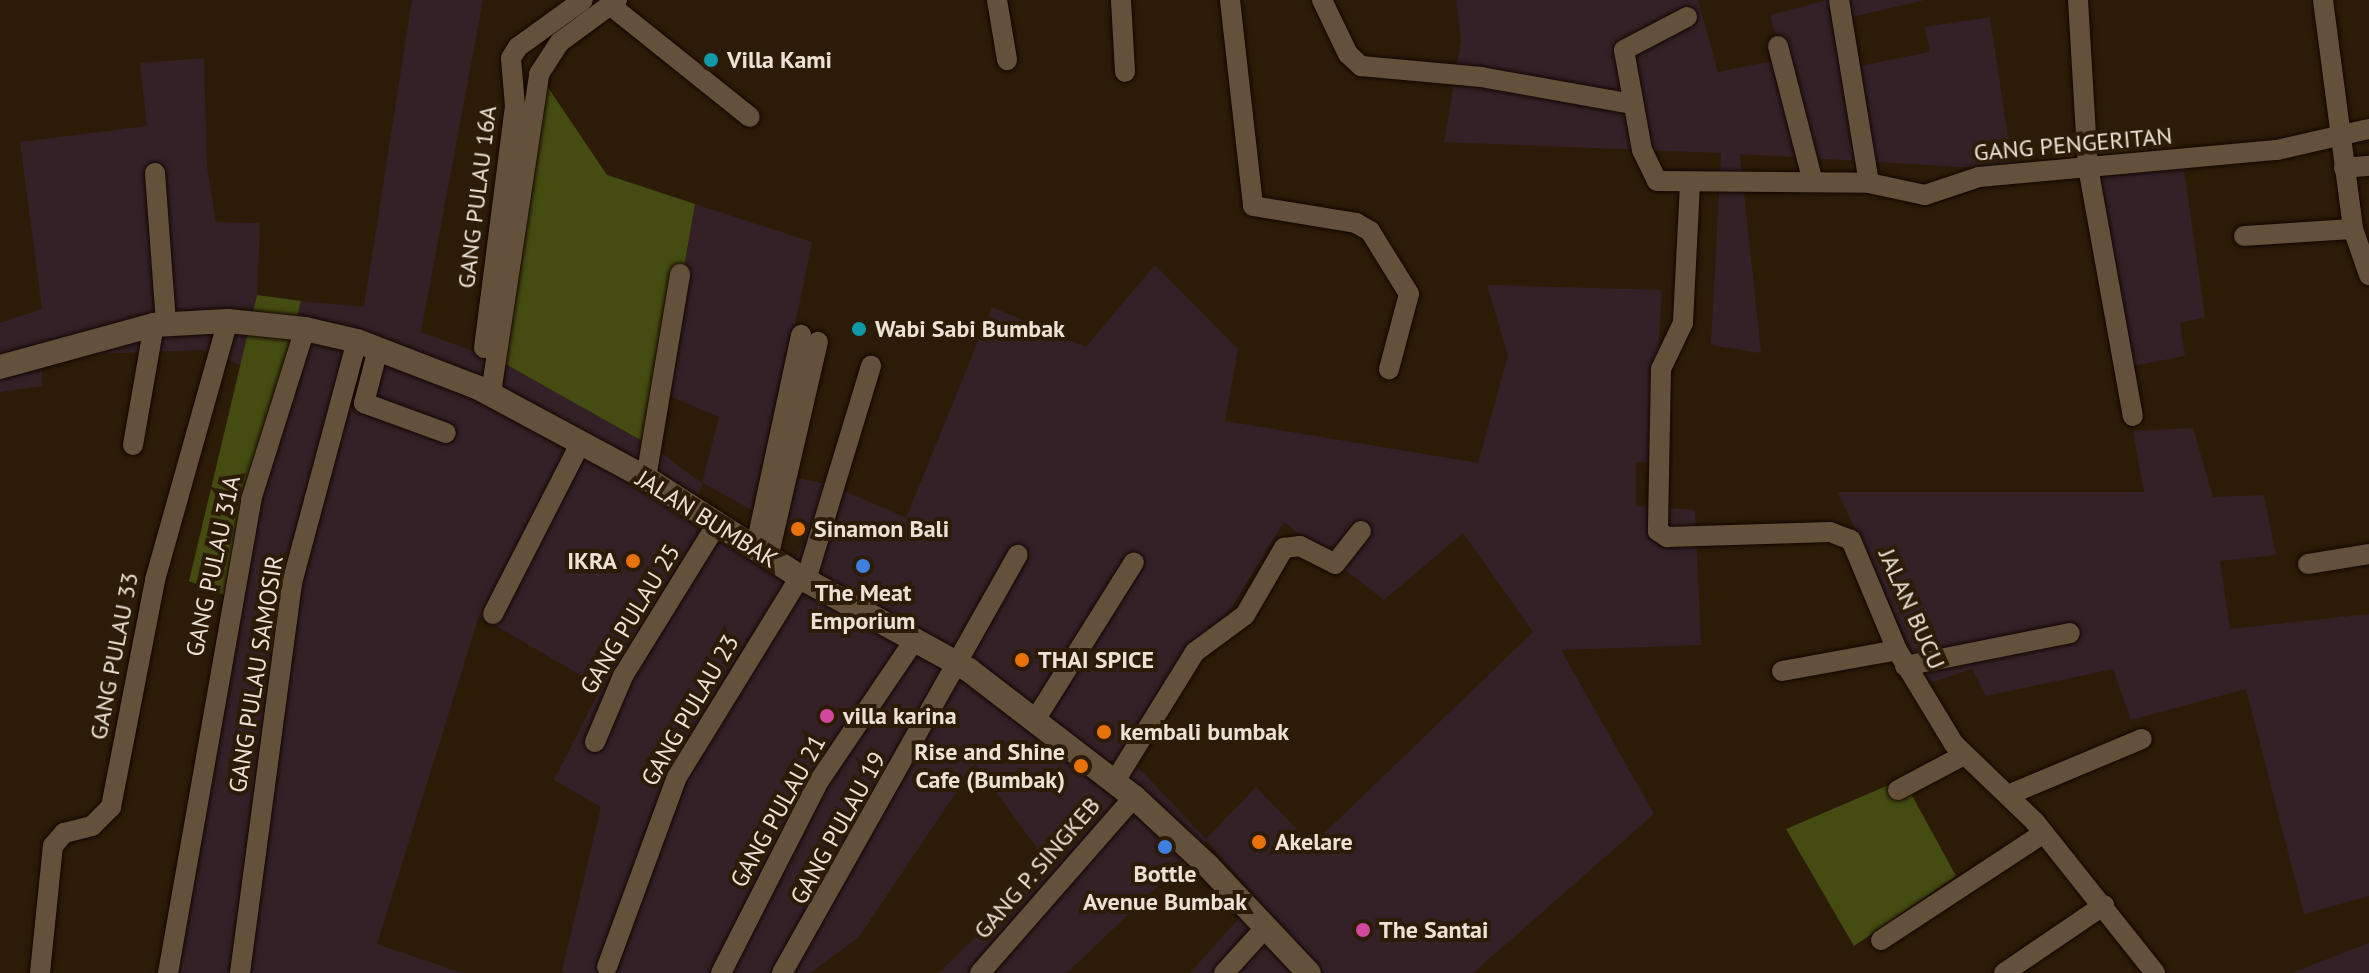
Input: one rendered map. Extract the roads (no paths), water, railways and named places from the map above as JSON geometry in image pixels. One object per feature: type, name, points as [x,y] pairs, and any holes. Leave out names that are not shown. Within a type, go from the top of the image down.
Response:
[{"type":"street","name":"GANG PULAU 16A","points":[[485,390],[515,106],[511,58],[518,47],[583,0]]},
{"type":"street","points":[[997,0],[1007,60]]},
{"type":"street","points":[[1121,0],[1125,72]]},
{"type":"street","points":[[1230,0],[1253,206],[1356,223],[1370,231],[1409,294],[1389,369]]},
{"type":"street","points":[[1322,0],[1348,54],[1361,66],[1481,77],[1632,104]]},
{"type":"street","points":[[1839,0],[1869,183]]},
{"type":"street","points":[[2078,0],[2088,167],[2133,416]]},
{"type":"street","points":[[2323,0],[2353,229],[2369,275]]},
{"type":"street","points":[[485,390],[539,74],[560,42],[614,2],[750,117]]},
{"type":"street","name":"GANG PENGERITAN","points":[[1687,17],[1625,48],[1632,104],[1652,176],[1690,184],[1869,183],[1925,195],[1979,177],[2340,139],[2369,129]]},
{"type":"street","points":[[1778,46],[1813,182]]},
{"type":"street","points":[[2344,168],[2369,166]]},
{"type":"street","points":[[133,445],[160,324],[155,173]]},
{"type":"street","name":"JALAN BUCU","points":[[1690,184],[1683,323],[1661,369],[1658,531],[1667,537],[1841,533],[1860,553],[1901,658],[1964,755],[2044,833],[2155,973]]},
{"type":"street","points":[[2244,236],[2353,229]]},
{"type":"street","points":[[646,478],[680,274]]},
{"type":"street","name":"JALAN BUMBAK","points":[[0,367],[160,324],[228,321],[305,329],[367,345],[485,390],[646,478],[762,554],[958,663],[1134,797],[1309,973]]},
{"type":"street","name":"GANG PULAU 33","points":[[40,973],[53,846],[64,833],[92,826],[111,807],[155,580],[228,321]]},
{"type":"street","name":"GANG PULAU 31A","points":[[168,973],[251,500],[305,329]]},
{"type":"street","points":[[762,554],[810,338]]},
{"type":"street","points":[[367,345],[364,403],[446,433]]},
{"type":"street","name":"GANG PULAU SAMOSIR","points":[[240,973],[292,583],[367,345]]},
{"type":"street","name":"GANG PULAU 23","points":[[607,967],[677,777],[803,578],[871,366]]},
{"type":"street","points":[[493,614],[581,442]]},
{"type":"street","name":"GANG PULAU 25","points":[[595,742],[623,676],[717,524]]},
{"type":"street","points":[[1115,781],[1195,652],[1245,615],[1284,548],[1300,546],[1335,564],[1361,531]]},
{"type":"street","points":[[2308,564],[2369,554]]},
{"type":"street","name":"GANG PULAU 19","points":[[782,973],[1018,555]]},
{"type":"street","points":[[1035,720],[1134,562]]},
{"type":"street","points":[[1782,671],[1901,658],[2070,633]]},
{"type":"street","name":"GANG PULAU 21","points":[[721,973],[819,781],[915,639]]},
{"type":"street","points":[[2008,795],[2142,739]]},
{"type":"street","points":[[1898,790],[1964,755]]},
{"type":"street","name":"GANG P. SINGKEB","points":[[980,973],[1134,797]]},
{"type":"street","points":[[1881,940],[2044,833]]},
{"type":"street","points":[[2004,973],[2104,905]]},
{"type":"street","points":[[1224,973],[1266,927]]},
{"type":"place","name":"Villa Kami","points":[[711,60]]},
{"type":"place","name":"Wabi Sabi Bumbak","points":[[859,329]]},
{"type":"place","name":"Sinamon Bali","points":[[798,529]]},
{"type":"place","name":"IKRA","points":[[633,561]]},
{"type":"place","name":"The Meat Emporium","points":[[863,566]]},
{"type":"place","name":"THAI SPICE","points":[[1022,660]]},
{"type":"place","name":"villa karina","points":[[827,716]]},
{"type":"place","name":"kembali bumbak","points":[[1104,732]]},
{"type":"place","name":"Rise and Shine Cafe (Bumbak)","points":[[1081,766]]},
{"type":"place","name":"Akelare","points":[[1259,842]]},
{"type":"place","name":"Bottle Avenue Bumbak","points":[[1165,847]]},
{"type":"place","name":"The Santai","points":[[1363,930]]}]
